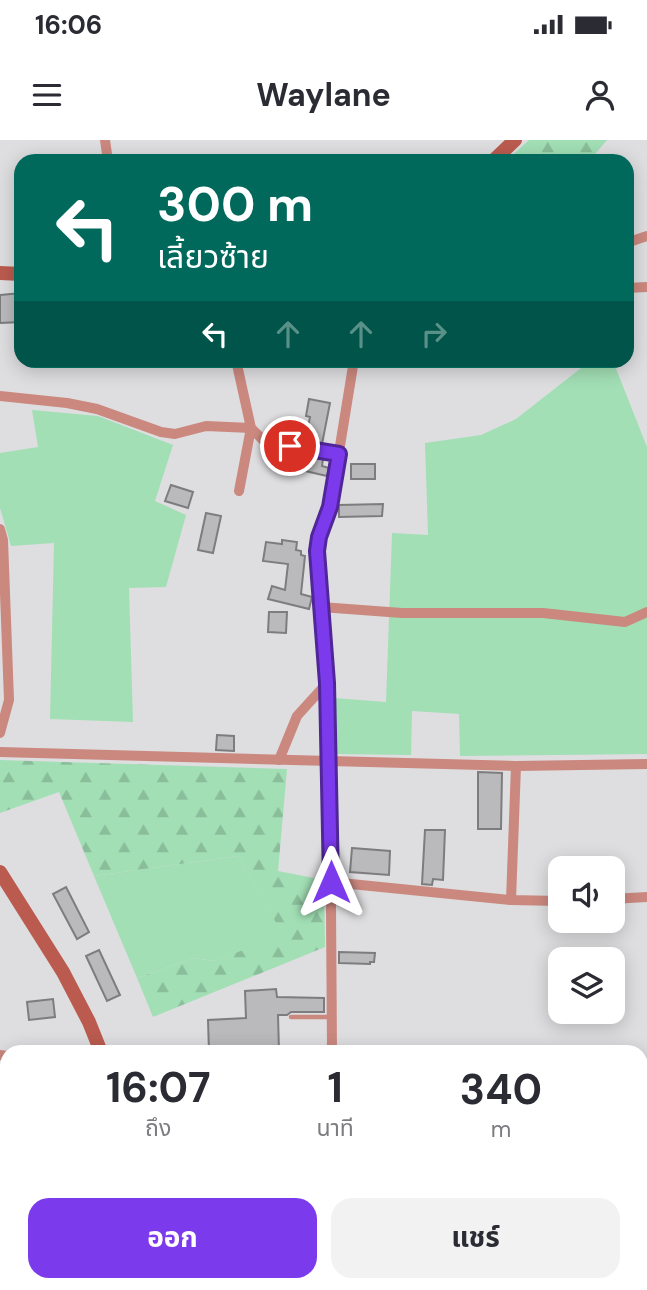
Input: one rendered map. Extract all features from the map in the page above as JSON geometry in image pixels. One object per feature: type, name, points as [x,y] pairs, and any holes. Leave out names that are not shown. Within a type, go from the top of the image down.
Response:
[{"type":"street","points":[[500,154],[515,140]]},
{"type":"street","points":[[238,368],[251,428],[239,491]]},
{"type":"street","points":[[332,1045],[330,762],[317,551],[330,507],[353,368]]},
{"type":"street","points":[[0,396],[97,409],[160,432],[175,434],[206,426],[251,428],[265,442],[339,454]]},
{"type":"street","points":[[0,529],[3,540],[9,700],[0,733]]},
{"type":"street","points":[[321,607],[402,613],[543,613],[625,622],[647,612]]},
{"type":"street","points":[[279,760],[297,716],[327,683]]},
{"type":"street","points":[[0,752],[516,766],[647,764]]},
{"type":"street","points":[[511,900],[516,766]]},
{"type":"street","points":[[0,872],[5,890],[63,972],[98,1045]]},
{"type":"street","points":[[331,882],[511,900],[548,901]]},
{"type":"street","points":[[625,898],[647,897]]},
{"type":"lane","points":[[291,1017],[332,1017]]},
{"type":"green space","points":[[529,140],[607,140],[595,154],[514,154]]},
{"type":"green space","points":[[581,368],[616,368],[647,447],[647,754],[460,756],[459,714],[412,711],[411,755],[337,754],[334,698],[386,702],[392,533],[428,535],[425,443],[481,435],[516,419]]},
{"type":"green space","points":[[32,410],[98,416],[173,445],[155,501],[186,515],[166,587],[129,588],[133,722],[50,719],[54,543],[11,546],[0,508],[0,453],[38,447]]},
{"type":"green space","points":[[0,760],[287,769],[278,871],[324,880],[325,947],[153,1017],[137,978],[194,958],[214,961],[283,935],[238,856],[94,876],[59,792],[0,813]]},
{"type":"green space","points":[[238,856],[284,936],[214,961],[194,958],[137,978],[94,876]]},
{"type":"building","points":[[14,294],[14,322],[0,323],[0,295]]},
{"type":"building","points":[[309,399],[330,403],[322,444],[305,441],[310,417],[306,416]]},
{"type":"building","points":[[295,454],[323,459],[322,466],[329,468],[327,476],[292,468]]},
{"type":"building","points":[[351,464],[375,464],[375,479],[351,479]]},
{"type":"building","points":[[171,485],[193,492],[188,508],[165,501]]},
{"type":"building","points":[[383,504],[382,516],[339,517],[339,505]]},
{"type":"building","points":[[206,513],[221,516],[213,553],[198,550]]},
{"type":"building","points":[[282,540],[297,542],[296,550],[305,556],[301,594],[312,597],[309,609],[268,599],[272,586],[285,590],[288,564],[263,561],[266,542],[282,544]]},
{"type":"building","points":[[269,612],[287,612],[286,633],[268,632]]},
{"type":"building","points":[[217,735],[234,736],[234,751],[216,750]]},
{"type":"building","points":[[478,772],[502,773],[501,829],[478,829]]},
{"type":"building","points":[[425,830],[445,830],[443,880],[433,879],[432,885],[422,884]]},
{"type":"building","points":[[352,848],[390,851],[389,875],[350,872]]},
{"type":"building","points":[[66,887],[89,932],[77,939],[53,894]]},
{"type":"building","points":[[99,950],[120,995],[107,1001],[86,956]]},
{"type":"building","points":[[339,952],[375,953],[374,962],[339,963]]},
{"type":"building","points":[[276,989],[277,997],[324,998],[324,1012],[291,1012],[278,1015],[279,1045],[209,1045],[208,1020],[246,1018],[245,991]]},
{"type":"building","points":[[53,999],[55,1017],[29,1020],[27,1002]]},
{"type":"route","points":[[290,446],[339,454],[330,507],[317,551],[327,683],[331,882]]}]
